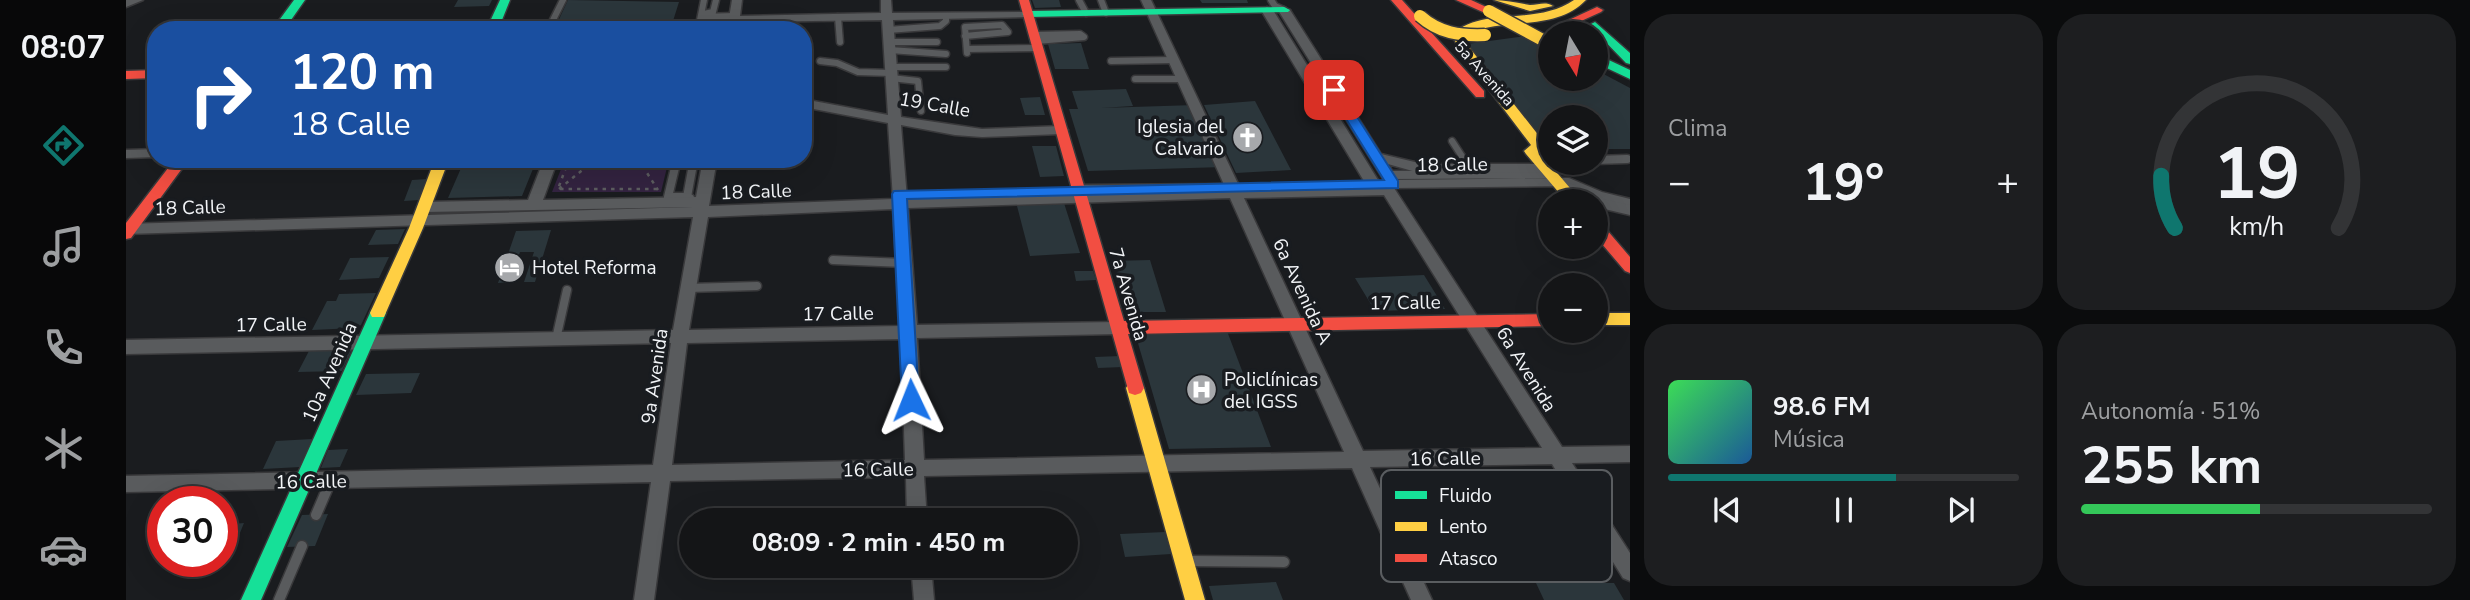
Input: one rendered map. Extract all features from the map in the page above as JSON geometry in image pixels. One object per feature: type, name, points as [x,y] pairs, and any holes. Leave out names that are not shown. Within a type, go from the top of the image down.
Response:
[{"type":"main road","points":[[285,21],[300,0]]},
{"type":"main road","name":"5a Avenida","points":[[1396,0],[1538,157]]},
{"type":"main road","points":[[1405,0],[1430,26],[1461,36],[1538,28]]},
{"type":"main road","points":[[1461,0],[1539,8],[1563,0]]},
{"type":"main road","points":[[1538,144],[1463,48],[1458,34],[1472,26],[1561,15],[1572,10],[1581,0]]},
{"type":"main road","points":[[495,21],[500,4]]},
{"type":"main road","points":[[1026,7],[1272,4]]},
{"type":"main road","points":[[1494,5],[1507,16],[1538,30]]},
{"type":"main road","points":[[1494,5],[1502,20],[1538,38]]},
{"type":"main road","name":"7a Avenida","points":[[1026,7],[1195,600]]},
{"type":"main road","points":[[1608,36],[1630,61]]},
{"type":"main road","points":[[1608,40],[1630,74]]},
{"type":"main road","points":[[1608,64],[1630,74]]},
{"type":"main road","points":[[1608,72],[1630,82]]},
{"type":"main road","points":[[126,75],[147,74]]},
{"type":"main road","points":[[127,230],[175,168]]},
{"type":"main road","name":"10a Avenida","points":[[251,600],[293,520],[304,481],[365,343],[399,250],[421,214],[439,168]]},
{"type":"main road","name":"5a Avenida","points":[[1554,175],[1565,189]]},
{"type":"main road","points":[[1608,241],[1630,267]]},
{"type":"main road","points":[[1608,319],[1630,319]]},
{"type":"main road","name":"17 Calle","points":[[1117,328],[1538,320]]},
{"type":"street","points":[[126,4],[138,0]]},
{"type":"street","points":[[733,21],[737,0]]},
{"type":"street","points":[[886,0],[909,332],[916,508]]},
{"type":"street","name":"6a Avenida","points":[[1272,4],[1376,157],[1386,184]]},
{"type":"street","name":"6a Avenida","points":[[1272,4],[1566,470]]},
{"type":"street","name":"6a Avenida A","points":[[1149,6],[1381,512]]},
{"type":"street","points":[[754,21],[838,17],[889,35],[946,16],[1026,7]]},
{"type":"street","name":"19 Calle","points":[[812,105],[982,133],[1061,130]]},
{"type":"street","points":[[126,154],[147,153]]},
{"type":"street","name":"18 Calle","points":[[1376,157],[1409,167],[1538,169]]},
{"type":"street","points":[[534,204],[548,168]]},
{"type":"street","name":"9a Avenida","points":[[644,600],[680,337],[708,168]]},
{"type":"street","points":[[1557,175],[1577,189]]},
{"type":"street","name":"18 Calle","points":[[127,230],[421,214],[1234,191],[1386,184]]},
{"type":"street","name":"18 Calle","points":[[421,214],[534,204],[700,207]]},
{"type":"street","points":[[1608,205],[1630,210]]},
{"type":"street","name":"17 Calle","points":[[126,347],[1117,328]]},
{"type":"street","name":"16 Calle","points":[[126,484],[1556,455],[1628,457]]},
{"type":"street","name":"6a Avenida","points":[[1612,543],[1630,571]]},
{"type":"street","points":[[922,578],[924,600]]},
{"type":"street","name":"6a Avenida A","points":[[1414,582],[1422,600]]},
{"type":"lane","points":[[552,21],[563,0]]},
{"type":"lane","points":[[700,21],[704,0]]},
{"type":"lane","points":[[700,21],[713,12],[716,0]]},
{"type":"lane","points":[[838,17],[840,42]]},
{"type":"lane","points":[[965,36],[1008,32],[1002,25],[968,27],[964,29],[967,51],[1080,34],[1084,37],[1036,41]]},
{"type":"lane","points":[[889,35],[936,42]]},
{"type":"lane","points":[[889,35],[946,54]]},
{"type":"lane","points":[[1111,61],[1174,60]]},
{"type":"lane","points":[[820,61],[858,72],[891,73],[947,67]]},
{"type":"lane","points":[[891,73],[918,81],[921,111]]},
{"type":"lane","points":[[1135,79],[1182,79]]},
{"type":"lane","points":[[1452,141],[1471,169]]},
{"type":"lane","points":[[1608,160],[1630,159]]},
{"type":"lane","points":[[675,168],[668,197],[687,197],[700,207]]},
{"type":"lane","points":[[687,197],[692,168]]},
{"type":"lane","name":"18 Calle","points":[[1386,184],[1538,170]]},
{"type":"lane","points":[[1558,175],[1601,196],[1630,203]]},
{"type":"lane","points":[[833,260],[904,263]]},
{"type":"lane","points":[[688,288],[757,286]]},
{"type":"lane","points":[[556,339],[568,290]]},
{"type":"lane","points":[[316,514],[331,480]]},
{"type":"lane","points":[[279,600],[302,547]]},
{"type":"lane","points":[[1184,561],[1284,562]]},
{"type":"path","points":[[558,189],[566,168]]},
{"type":"path","points":[[558,189],[585,168]]},
{"type":"path","points":[[558,189],[657,189],[644,168]]},
{"type":"shaded area","points":[[561,168],[667,168],[661,192],[552,192]]},
{"type":"building","points":[[458,0],[492,0],[489,6],[454,7]]},
{"type":"building","points":[[568,0],[679,2],[673,21],[558,21]]},
{"type":"building","points":[[1032,0],[1059,0],[1061,7],[1035,8]]},
{"type":"building","points":[[1200,0],[1247,0],[1248,3],[1202,3]]},
{"type":"building","points":[[1526,36],[1538,42],[1538,91],[1608,91],[1608,76],[1630,88],[1630,149],[1608,149],[1608,105],[1538,105],[1538,134],[1467,44]]},
{"type":"building","points":[[1081,43],[1089,69],[1055,69],[1048,44]]},
{"type":"building","points":[[1126,89],[1133,106],[1101,108],[1195,105],[1224,167],[1088,171],[1069,109],[1078,109],[1072,91]]},
{"type":"building","points":[[1040,97],[1045,115],[1025,115],[1020,98]]},
{"type":"building","name":"Iglesia del Calvario","points":[[1255,101],[1291,170],[1236,173],[1204,105]]},
{"type":"building","points":[[1032,146],[1056,146],[1064,176],[1040,177]]},
{"type":"building","points":[[461,168],[533,168],[522,196],[448,198]]},
{"type":"building","points":[[427,179],[419,200],[404,201],[412,180]]},
{"type":"building","points":[[1064,203],[1080,253],[1030,256],[1017,206]]},
{"type":"building","points":[[405,229],[398,244],[368,245],[376,230]]},
{"type":"building","name":"Hotel Reforma","points":[[551,230],[535,282],[524,282],[534,252],[520,252],[509,282],[498,283],[516,231]]},
{"type":"building","points":[[389,257],[379,278],[339,280],[350,258]]},
{"type":"building","points":[[1150,260],[1166,312],[1127,312],[1112,261]]},
{"type":"building","points":[[1074,271],[1093,271],[1096,280],[1076,281]]},
{"type":"building","points":[[1424,275],[1445,309],[1375,311],[1355,278]]},
{"type":"building","points":[[376,293],[361,325],[355,328],[312,330],[327,301],[336,301],[339,294]]},
{"type":"building","name":"Policlínicas del IGSS","points":[[1227,331],[1271,447],[1169,449],[1135,333]]},
{"type":"building","points":[[310,349],[352,349],[342,371],[298,372]]},
{"type":"building","points":[[1120,356],[1123,367],[1098,368],[1095,357]]},
{"type":"building","points":[[420,373],[411,393],[356,395],[366,374]]},
{"type":"building","points":[[312,439],[300,467],[263,469],[276,441]]},
{"type":"building","points":[[348,449],[340,467],[321,468],[328,450]]},
{"type":"building","points":[[328,514],[315,546],[287,547],[302,515]]},
{"type":"building","points":[[244,523],[238,538],[238,524]]},
{"type":"building","points":[[1165,532],[1171,554],[1125,557],[1120,534]]},
{"type":"building","points":[[1276,582],[1283,600],[1213,600],[1209,586]]},
{"type":"building","points":[[1536,583],[1614,583],[1624,600],[1544,600]]},
{"type":"traffic: fast","points":[[285,21],[300,0]]},
{"type":"traffic: fast","points":[[496,21],[505,0]]},
{"type":"traffic: fast","points":[[1028,14],[1284,10]]},
{"type":"traffic: fast","points":[[1608,38],[1630,60]]},
{"type":"traffic: fast","points":[[1608,64],[1630,75]]},
{"type":"traffic: fast","points":[[251,600],[378,313]]},
{"type":"traffic: slow","points":[[1499,0],[1530,8],[1547,6]]},
{"type":"traffic: slow","points":[[1538,144],[1463,48],[1458,34],[1488,23],[1552,16],[1581,0]]},
{"type":"traffic: slow","points":[[1489,11],[1538,38]]},
{"type":"traffic: slow","points":[[1420,16],[1434,27],[1450,33],[1485,35]]},
{"type":"traffic: slow","points":[[1531,151],[1564,189]]},
{"type":"traffic: slow","points":[[378,313],[416,228],[439,168]]},
{"type":"traffic: slow","points":[[1608,319],[1630,319]]},
{"type":"traffic: slow","points":[[1135,388],[1195,600]]},
{"type":"traffic: jam","points":[[1024,0],[1135,388]]},
{"type":"traffic: jam","points":[[1396,0],[1480,94]]},
{"type":"traffic: jam","points":[[1461,0],[1489,11]]},
{"type":"traffic: jam","points":[[1573,21],[1597,10]]},
{"type":"traffic: jam","points":[[126,75],[147,74]]},
{"type":"traffic: jam","points":[[126,234],[175,168]]},
{"type":"traffic: jam","points":[[1608,241],[1630,267]]},
{"type":"traffic: jam","points":[[1117,328],[1538,320]]},
{"type":"place","name":"Iglesia del Calvario","points":[[1247,137]]},
{"type":"place","name":"Hotel Reforma","points":[[509,267]]},
{"type":"place","name":"Policlínicas del IGSS","points":[[1201,390]]},
{"type":"route","points":[[911,400],[899,194],[1394,184],[1334,90]]}]
